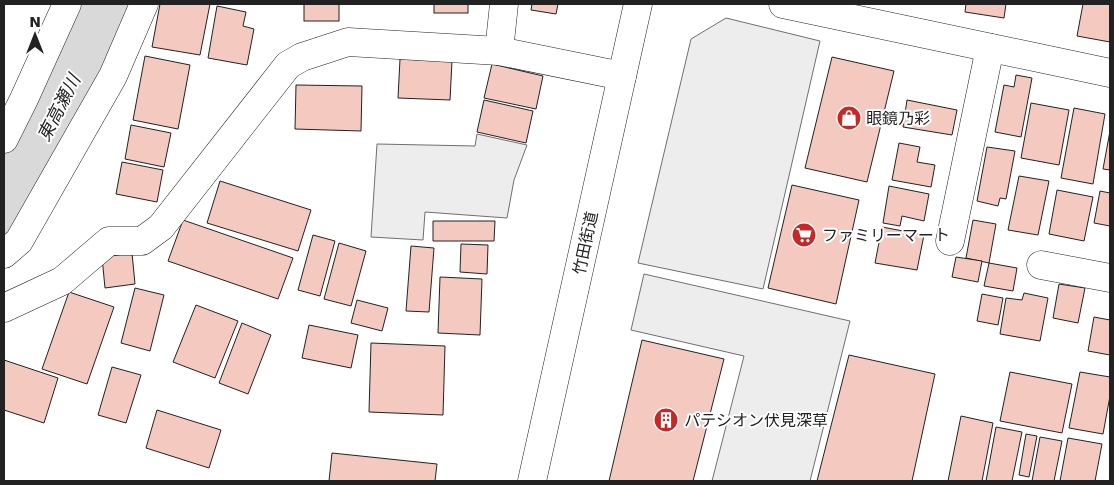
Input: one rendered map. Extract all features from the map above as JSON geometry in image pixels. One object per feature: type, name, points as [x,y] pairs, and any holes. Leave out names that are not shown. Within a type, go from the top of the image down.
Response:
[{"type":"main road","points":[[4,139],[67,4]]},
{"type":"main road","points":[[4,254],[19,241],[113,76],[144,4]]},
{"type":"main road","points":[[499,51],[504,4]]},
{"type":"main road","name":"竹田街道","points":[[532,481],[638,4]]},
{"type":"main road","points":[[783,4],[1110,73]]},
{"type":"main road","points":[[4,308],[62,281],[109,241],[142,241],[161,227],[288,65],[302,57],[348,42],[499,51],[622,76]]},
{"type":"main road","points":[[950,241],[990,48]]},
{"type":"main road","points":[[1041,265],[1110,278]]},
{"type":"shaded area","points":[[726,18],[820,41],[763,289],[638,263],[691,39]]},
{"type":"shaded area","points":[[477,134],[527,145],[514,180],[507,218],[425,212],[423,240],[371,237],[377,144],[475,146]]},
{"type":"shaded area","points":[[644,274],[850,321],[810,481],[712,481],[744,356],[631,330]]},
{"type":"building","points":[[160,4],[210,4],[200,55],[152,47]]},
{"type":"building","points":[[304,4],[339,4],[339,21],[304,21]]},
{"type":"building","points":[[434,4],[468,4],[468,13],[434,13]]},
{"type":"building","points":[[532,4],[558,4],[556,14],[531,10]]},
{"type":"building","points":[[966,4],[1006,4],[1004,18],[965,12]]},
{"type":"building","points":[[1083,4],[1110,4],[1110,42],[1077,36]]},
{"type":"building","points":[[217,6],[246,12],[243,26],[254,29],[247,65],[208,58]]},
{"type":"building","points":[[145,56],[190,65],[178,129],[133,120]]},
{"type":"building","points":[[832,57],[894,71],[867,182],[805,168]]},
{"type":"building","points":[[400,59],[452,61],[450,100],[398,98]]},
{"type":"building","points":[[492,64],[543,76],[536,109],[484,98]]},
{"type":"building","points":[[1016,75],[1032,78],[1021,137],[995,132],[1004,85],[1014,87]]},
{"type":"building","points":[[296,85],[362,86],[361,131],[295,129]]},
{"type":"building","points":[[484,100],[533,111],[526,143],[477,132]]},
{"type":"building","points":[[907,100],[957,110],[952,135],[903,127]]},
{"type":"building","points":[[1031,103],[1069,110],[1059,165],[1021,158]]},
{"type":"building","points":[[1074,108],[1105,114],[1093,184],[1061,178]]},
{"type":"building","points":[[131,125],[171,133],[164,167],[125,159]]},
{"type":"building","points":[[1110,131],[1110,170],[1103,169]]},
{"type":"building","points":[[899,143],[920,147],[917,162],[935,165],[931,187],[892,180]]},
{"type":"building","points":[[987,147],[1015,151],[1006,199],[1000,198],[998,206],[977,201]]},
{"type":"building","points":[[122,162],[163,170],[157,202],[116,194]]},
{"type":"building","points":[[1019,176],[1049,181],[1038,235],[1008,230]]},
{"type":"building","points":[[220,181],[311,210],[298,251],[207,223]]},
{"type":"building","points":[[792,185],[859,200],[836,304],[768,288]]},
{"type":"building","points":[[889,186],[929,194],[924,221],[902,216],[900,226],[883,223]]},
{"type":"building","points":[[1057,190],[1093,197],[1084,241],[1049,234]]},
{"type":"building","points":[[1100,191],[1110,193],[1110,226],[1094,223]]},
{"type":"building","points":[[183,220],[293,258],[278,299],[168,261]]},
{"type":"building","points":[[973,220],[996,224],[989,263],[966,258]]},
{"type":"building","points":[[433,221],[495,221],[494,241],[433,241]]},
{"type":"building","points":[[882,227],[924,235],[917,270],[875,263]]},
{"type":"building","points":[[313,235],[335,241],[320,296],[298,290]]},
{"type":"building","points":[[339,243],[366,251],[351,306],[324,299]]},
{"type":"building","points":[[461,244],[488,245],[487,274],[460,272]]},
{"type":"building","points":[[411,246],[434,248],[429,312],[406,311]]},
{"type":"building","points":[[132,253],[135,284],[105,288],[102,257]]},
{"type":"building","points":[[956,257],[982,261],[978,282],[952,277]]},
{"type":"building","points":[[989,263],[1017,268],[1013,291],[984,286]]},
{"type":"building","points":[[440,277],[482,279],[480,335],[438,333]]},
{"type":"building","points":[[1059,284],[1085,288],[1078,323],[1053,318]]},
{"type":"building","points":[[135,288],[164,295],[150,351],[121,343]]},
{"type":"building","points":[[69,292],[114,307],[87,384],[42,369]]},
{"type":"building","points":[[1024,293],[1048,298],[1040,341],[1000,334],[1006,298],[1022,300]]},
{"type":"building","points":[[982,294],[1003,298],[998,325],[977,321]]},
{"type":"building","points":[[357,300],[388,308],[382,331],[351,323]]},
{"type":"building","points":[[196,305],[238,321],[215,378],[173,362]]},
{"type":"building","points":[[1094,317],[1110,320],[1110,355],[1088,351]]},
{"type":"building","points":[[242,323],[271,335],[248,394],[219,383]]},
{"type":"building","points":[[309,325],[358,335],[351,368],[302,358]]},
{"type":"building","name":"パテシオン伏見深草","points":[[642,340],[724,359],[693,481],[609,481]]},
{"type":"building","points":[[371,343],[445,346],[443,415],[369,412]]},
{"type":"building","name":"パテシオン伏見深草","points":[[849,355],[935,374],[912,481],[817,481]]},
{"type":"building","points":[[4,360],[58,378],[44,423],[4,410]]},
{"type":"building","points":[[112,367],[141,375],[126,423],[98,415]]},
{"type":"building","points":[[1010,372],[1072,384],[1062,433],[1000,421]]},
{"type":"building","points":[[1080,372],[1110,377],[1110,396],[1103,434],[1069,428]]},
{"type":"building","points":[[157,410],[221,430],[209,468],[146,448]]},
{"type":"building","points":[[961,416],[993,423],[982,481],[948,481]]},
{"type":"building","points":[[996,427],[1022,432],[1012,481],[986,481]]},
{"type":"building","points":[[1026,434],[1037,436],[1029,477],[1019,475]]},
{"type":"building","points":[[1040,437],[1062,441],[1054,481],[1032,481]]},
{"type":"building","points":[[1068,438],[1102,444],[1095,481],[1060,481]]},
{"type":"building","points":[[332,453],[437,464],[435,481],[329,481]]},
{"type":"waterway","name":"東高瀬川","points":[[4,209],[51,127],[110,4]]},
{"type":"place","name":"眼鏡乃彩","points":[[849,118]]},
{"type":"place","name":"ファミリーマート","points":[[804,235]]},
{"type":"place","name":"パテシオン伏見深草","points":[[666,420]]}]
